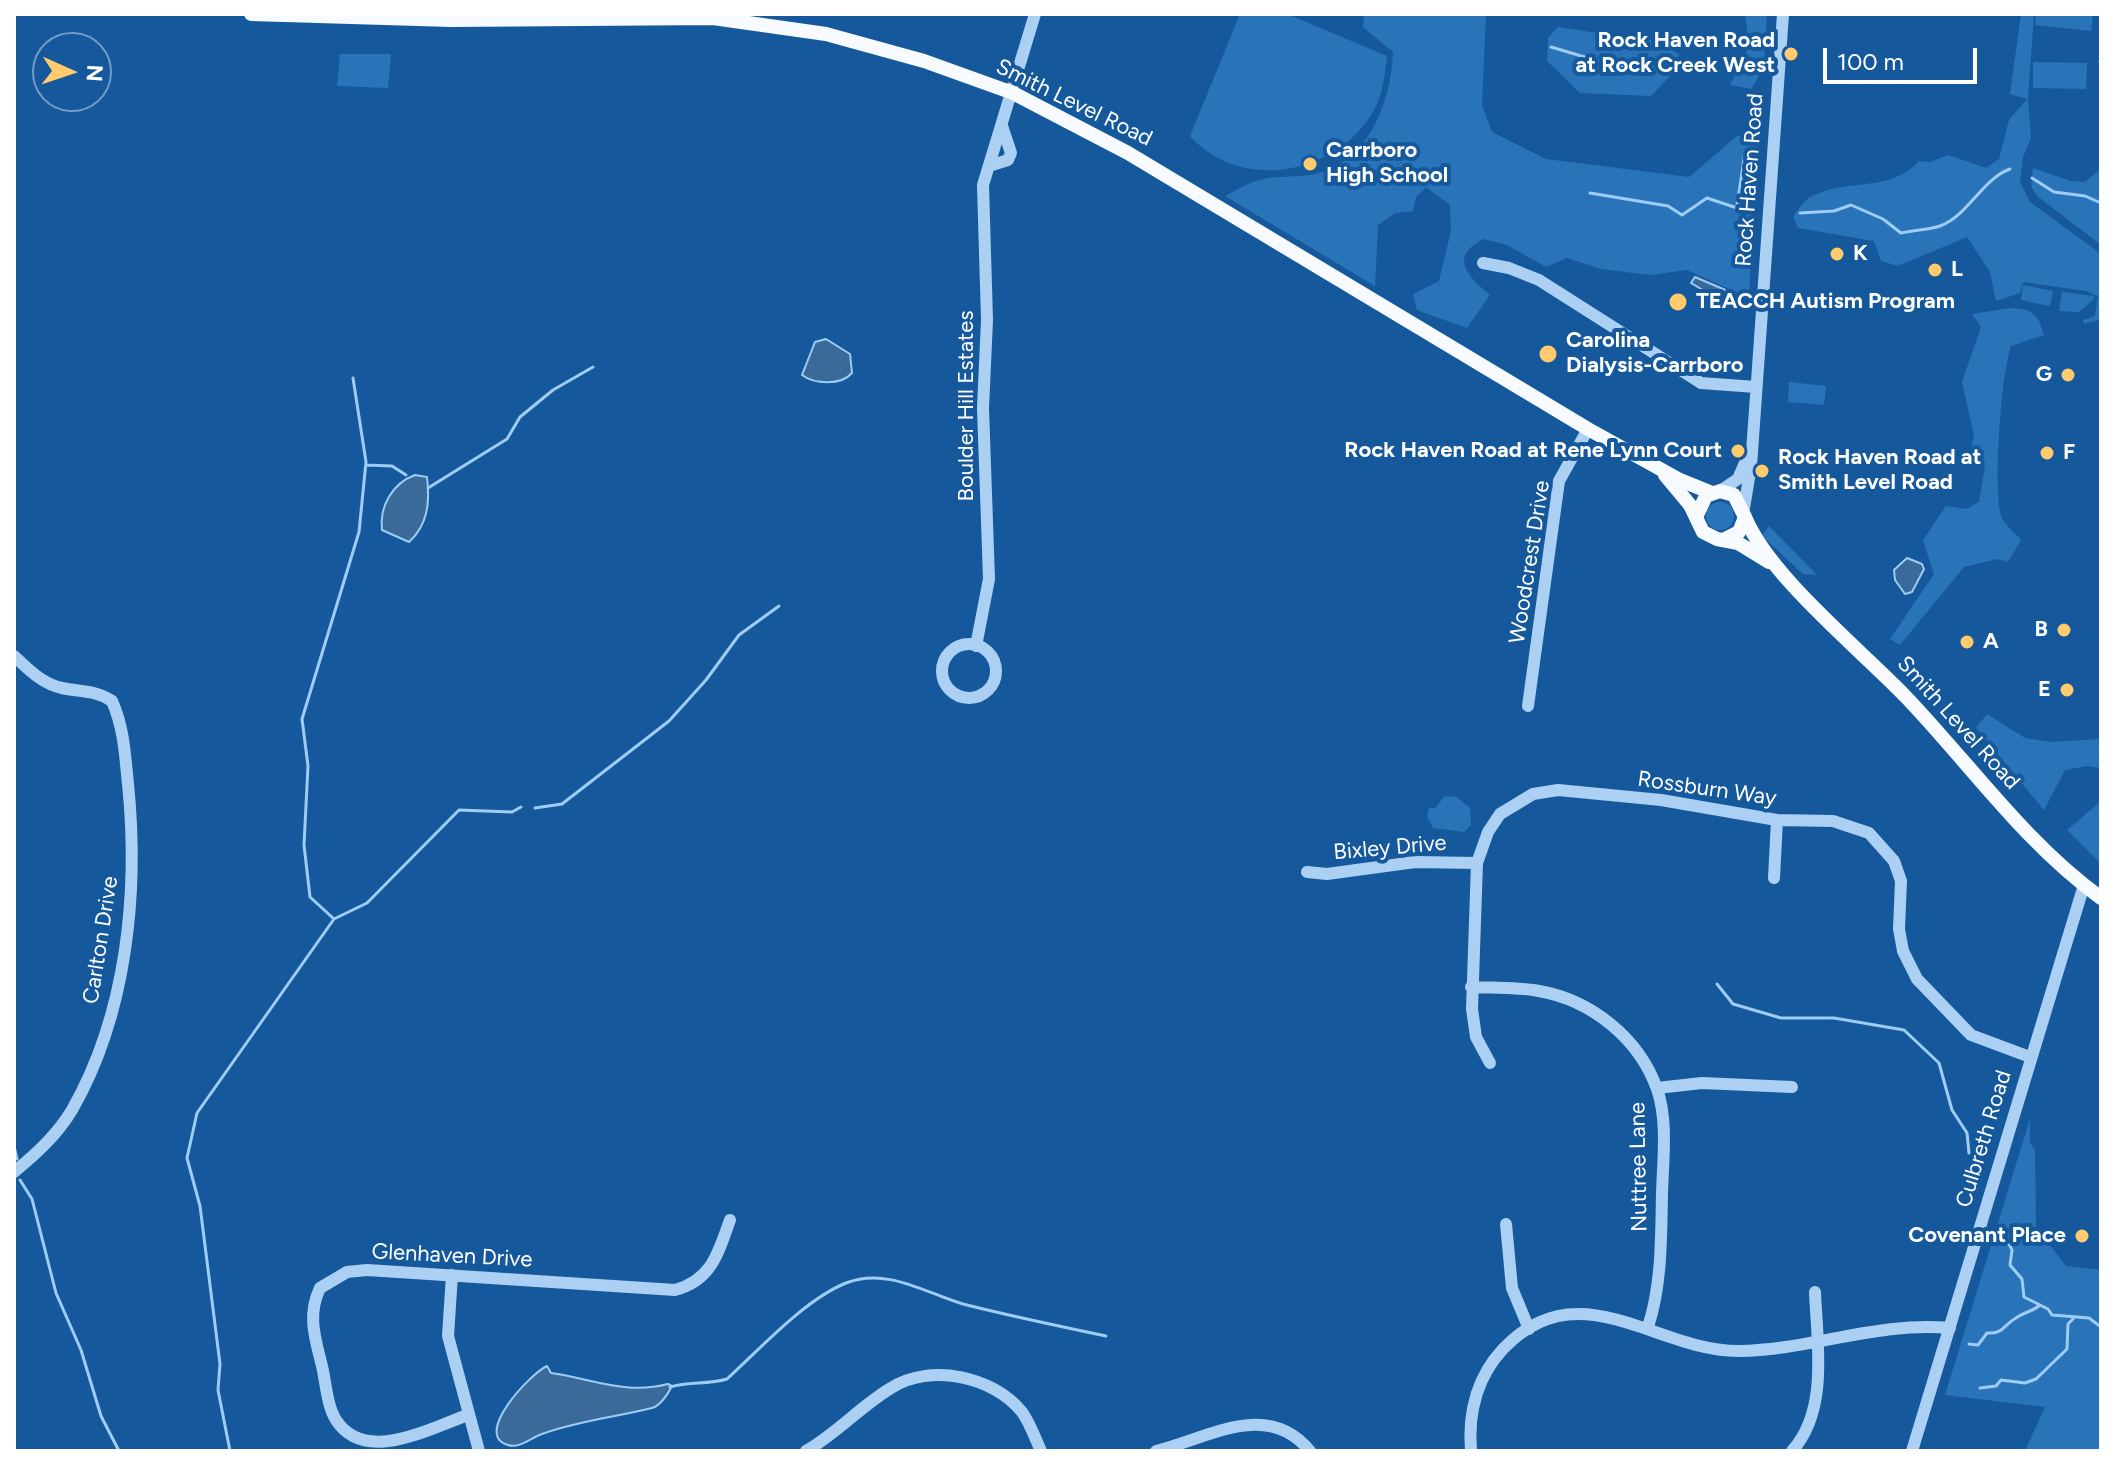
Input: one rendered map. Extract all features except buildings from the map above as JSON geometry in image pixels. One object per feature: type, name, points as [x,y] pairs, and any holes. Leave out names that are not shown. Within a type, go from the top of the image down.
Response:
[{"type":"main road","name":"Smith Level Road","points":[[251,14],[779,20],[924,61],[1013,93],[1128,153],[1588,429],[1691,486],[1716,492]]},
{"type":"main road","name":"Smith Level Road","points":[[1659,468],[1696,517]]},
{"type":"main road","points":[[1716,492],[1734,495],[1744,512],[1739,532],[1725,539],[1709,537],[1696,517],[1701,502],[1716,492]]},
{"type":"main road","name":"Smith Level Road","points":[[1744,512],[1756,538],[1785,574],[1934,726],[2009,813],[2101,898]]},
{"type":"main road","name":"Smith Level Road","points":[[1725,539],[1751,550],[1785,574]]},
{"type":"street","name":"Boulder Hill Estates","points":[[976,646],[989,579],[983,408],[987,320],[983,185],[1035,14]]},
{"type":"street","name":"Rock Haven Road","points":[[1744,512],[1752,445],[1783,14]]},
{"type":"street","points":[[1483,263],[1509,268],[1539,280],[1701,383],[1756,387]]},
{"type":"street","name":"Woodcrest Drive","points":[[1528,706],[1559,481],[1588,429]]},
{"type":"street","name":"Rock Haven Road","points":[[1716,492],[1738,479],[1752,445]]},
{"type":"street","points":[[976,646],[994,662],[995,679],[977,697],[960,697],[947,687],[943,664],[952,650],[976,646]]},
{"type":"street","name":"Carlton Drive","points":[[14,656],[38,678],[59,688],[97,693],[112,701],[124,737],[133,869],[119,975],[86,1084],[57,1132],[14,1172]]},
{"type":"street","name":"Rossburn Way","points":[[1490,1063],[1476,1037],[1471,987],[1477,863],[1488,832],[1500,814],[1516,802],[1558,790],[1661,800],[1777,820],[1852,825],[1881,843],[1901,881],[1899,929],[1903,951],[1917,979],[1971,1035],[2030,1057]]},
{"type":"street","points":[[1774,878],[1777,820]]},
{"type":"street","name":"Bixley Drive","points":[[1307,872],[1327,874],[1415,862],[1477,863]]},
{"type":"street","name":"Culbreth Road","points":[[1912,1451],[2084,885]]},
{"type":"street","name":"Nuttree Lane","points":[[1471,987],[1540,991],[1591,1010],[1624,1035],[1657,1088],[1663,1134],[1661,1249],[1657,1298],[1648,1327]]},
{"type":"street","points":[[1657,1088],[1702,1083],[1792,1087]]},
{"type":"street","name":"Glenhaven Drive","points":[[468,1415],[383,1443],[360,1440],[336,1420],[311,1319],[320,1288],[347,1272],[367,1270],[675,1290],[693,1285],[714,1264],[730,1220]]},
{"type":"street","points":[[1506,1224],[1512,1288],[1529,1329]]},
{"type":"street","points":[[452,1275],[448,1336],[479,1451]]},
{"type":"street","points":[[1792,1451],[1805,1433],[1815,1402],[1815,1292]]},
{"type":"street","points":[[1471,1451],[1471,1419],[1482,1379],[1506,1346],[1529,1329],[1549,1320],[1586,1314],[1619,1318],[1667,1335],[1730,1350],[1779,1349],[1889,1326],[1950,1328]]},
{"type":"street","points":[[806,1451],[892,1387],[914,1377],[935,1375],[978,1381],[1000,1393],[1021,1411],[1041,1451]]},
{"type":"street","points":[[1156,1451],[1252,1422],[1274,1425],[1295,1435],[1310,1451]]},
{"type":"shaded area","points":[[1240,14],[1287,14],[1387,56],[1380,97],[1374,110],[1358,132],[1337,150],[1313,162],[1288,169],[1261,170],[1235,165],[1211,154],[1190,136]]},
{"type":"shaded area","points":[[1364,14],[1486,14],[1482,105],[1492,132],[1546,159],[1689,177],[1737,136],[1750,134],[1757,141],[1749,298],[1687,270],[1650,275],[1601,269],[1567,258],[1546,267],[1507,245],[1484,239],[1467,252],[1464,259],[1469,274],[1490,295],[1467,328],[1417,310],[1413,294],[1439,281],[1451,231],[1450,205],[1426,187],[1416,197],[1413,211],[1395,213],[1378,225],[1375,286],[1225,196],[1259,180],[1315,174],[1334,167],[1363,143],[1382,109],[1393,52],[1363,27]]},
{"type":"shaded area","points":[[1745,14],[1767,14],[1764,67],[1751,89],[1730,85],[1749,46]]},
{"type":"shaded area","points":[[2021,14],[2034,14],[2028,98],[2031,138],[2023,157],[2020,182],[2030,202],[2101,254],[2101,319],[2084,324],[2083,320],[2095,316],[2098,296],[2086,291],[2023,282],[2020,293],[1996,301],[1990,272],[1967,237],[1898,266],[1881,261],[1874,241],[1798,228],[1793,217],[1807,200],[1823,192],[1894,178],[1919,161],[1930,162],[1948,155],[1986,168],[1999,159],[2009,120],[2027,99],[2010,94]]},
{"type":"shaded area","points":[[2036,14],[2093,14],[2091,31],[2035,25]]},
{"type":"shaded area","points":[[1558,27],[1611,35],[1646,34],[1679,54],[1672,74],[1651,96],[1580,93],[1547,61],[1548,38]]},
{"type":"shaded area","points":[[340,54],[391,54],[388,88],[337,86]]},
{"type":"shaded area","points":[[2033,62],[2087,63],[2086,89],[2033,88]]},
{"type":"shaded area","points":[[2033,168],[2071,181],[2085,182],[2101,169],[2101,245],[2037,196],[2031,186]]},
{"type":"shaded area","points":[[1695,277],[1737,295],[1736,306],[1730,306],[1691,283]]},
{"type":"shaded area","points":[[2023,285],[2053,291],[2050,306],[2021,300]]},
{"type":"shaded area","points":[[2062,292],[2094,296],[2094,299],[2079,312],[2059,311]]},
{"type":"shaded area","points":[[2010,308],[2033,314],[2044,335],[2011,346],[2001,405],[1998,481],[2001,516],[2021,540],[2008,562],[1997,559],[1964,567],[1900,645],[1890,639],[1934,574],[1923,540],[1946,506],[1966,509],[1979,502],[1985,466],[1970,453],[1974,435],[1962,382],[1981,327],[1972,314]]},
{"type":"shaded area","points":[[826,339],[850,354],[852,373],[835,382],[820,382],[802,375],[815,342]]},
{"type":"shaded area","points":[[1789,382],[1826,386],[1824,405],[1788,402]]},
{"type":"shaded area","points":[[415,475],[427,477],[428,504],[424,521],[409,542],[382,530],[382,521],[389,496],[400,484]]},
{"type":"shaded area","points":[[1720,502],[1730,506],[1734,516],[1730,526],[1720,530],[1710,526],[1706,516],[1710,506]]},
{"type":"shaded area","points":[[1769,526],[1817,575],[1803,574],[1762,536]]},
{"type":"shaded area","points":[[1907,558],[1922,564],[1924,569],[1912,592],[1905,594],[1895,580],[1894,570]]},
{"type":"shaded area","points":[[1987,714],[2025,738],[2051,742],[2101,739],[2101,768],[2087,766],[2065,770],[2044,810],[1976,728]]},
{"type":"shaded area","points":[[1445,796],[1457,797],[1470,808],[1471,825],[1464,832],[1433,828],[1427,817],[1429,808],[1435,808]]},
{"type":"shaded area","points":[[2101,801],[2101,864],[2067,830]]},
{"type":"shaded area","points":[[2030,1119],[2030,1143],[2035,1150],[2036,1227],[2066,1266],[2101,1270],[2101,1451],[2025,1451],[2045,1407],[1945,1395]]},
{"type":"shaded area","points":[[547,1366],[551,1373],[610,1385],[638,1388],[672,1386],[655,1407],[569,1426],[521,1444],[508,1445],[499,1439],[497,1429],[500,1417],[518,1391]]},
{"type":"waterway","points":[[1551,47],[1605,63],[1655,70],[1676,69]]},
{"type":"waterway","points":[[2100,61],[2101,65]]},
{"type":"waterway","points":[[1737,206],[1745,152]]},
{"type":"waterway","points":[[1800,213],[1834,211],[1851,205],[1883,219],[1901,233],[1931,228],[1950,221],[1991,181],[2010,169]]},
{"type":"waterway","points":[[2032,178],[2054,192],[2085,196],[2101,203]]},
{"type":"waterway","points":[[1590,193],[1668,206],[1682,215],[1707,198],[1743,210]]},
{"type":"waterway","points":[[428,488],[507,439],[520,417],[553,390],[593,367]]},
{"type":"waterway","points":[[334,919],[310,897],[304,845],[308,766],[302,719],[359,532],[366,462],[353,378]]},
{"type":"waterway","points":[[366,465],[392,466],[406,475]]},
{"type":"waterway","points":[[535,808],[562,804],[669,721],[706,680],[739,635],[779,606]]},
{"type":"waterway","points":[[230,1451],[218,1390],[220,1364],[200,1206],[187,1158],[197,1113],[334,919],[367,903],[459,810],[512,812],[521,807]]},
{"type":"waterway","points":[[1717,984],[1733,1004],[1781,1018],[1834,1018],[1904,1030],[1939,1063],[1952,1110],[1967,1133],[1969,1153]]},
{"type":"waterway","points":[[14,1146],[17,1159]]},
{"type":"waterway","points":[[20,1180],[32,1199],[56,1293],[81,1350],[101,1416],[119,1451]]},
{"type":"waterway","points":[[2004,1233],[2012,1250],[2010,1265],[2022,1279],[2024,1297],[2048,1309],[2052,1315],[2089,1318],[2101,1327]]},
{"type":"waterway","points":[[670,1387],[727,1379],[814,1301],[846,1283],[861,1279],[906,1283],[963,1304],[1106,1336]]},
{"type":"waterway","points":[[1969,1344],[1978,1345],[1987,1333],[2000,1331],[2040,1305]]},
{"type":"waterway","points":[[1980,1388],[1996,1386],[2001,1380],[2025,1383],[2036,1379],[2067,1349],[2068,1324],[2073,1319]]},
{"type":"place","name":"Rock Haven Road at Rock Creek West","points":[[1791,54]]},
{"type":"place","name":"Carrboro High School","points":[[1310,164]]},
{"type":"place","name":"K","points":[[1837,254]]},
{"type":"place","name":"L","points":[[1935,270]]},
{"type":"place","name":"TEACCH Autism Program","points":[[1678,302]]},
{"type":"place","name":"Carolina Dialysis-Carrboro","points":[[1548,354]]},
{"type":"place","name":"G","points":[[2068,375]]},
{"type":"place","name":"Rock Haven Road at Rene Lynn Court","points":[[1738,451]]},
{"type":"place","name":"F","points":[[2047,453]]},
{"type":"place","name":"Rock Haven Road at Smith Level Road","points":[[1762,471]]},
{"type":"place","name":"B","points":[[2064,630]]},
{"type":"place","name":"A","points":[[1967,642]]},
{"type":"place","name":"E","points":[[2067,690]]},
{"type":"place","name":"Covenant Place","points":[[2082,1236]]}]
